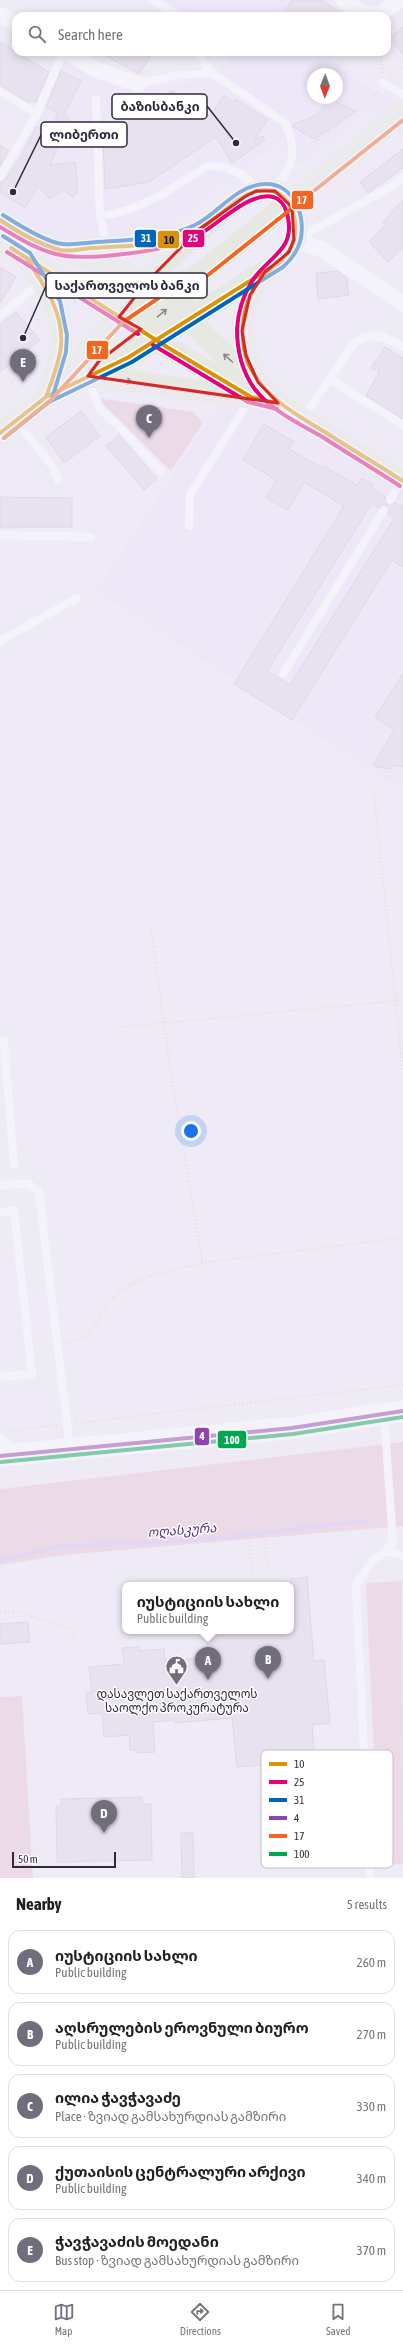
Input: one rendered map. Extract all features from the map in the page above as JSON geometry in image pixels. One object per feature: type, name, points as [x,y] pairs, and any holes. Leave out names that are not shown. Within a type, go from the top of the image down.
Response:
[{"type":"main road","points":[[8,427],[46,397],[119,317],[163,289],[195,278],[403,112]]},
{"type":"main road","points":[[61,250],[153,245],[198,230],[237,201],[266,191],[282,195],[292,207],[295,223],[294,240],[289,252],[280,262],[187,320],[149,334]]},
{"type":"main road","points":[[0,220],[20,233],[163,289],[187,320],[228,358],[255,390]]},
{"type":"main road","points":[[46,397],[129,357],[149,334],[163,289],[198,230]]},
{"type":"main road","points":[[0,241],[119,317],[278,403],[403,480]]},
{"type":"main road","points":[[26,257],[54,302],[61,336],[60,352],[46,397]]},
{"type":"main road","points":[[255,390],[242,331],[246,305],[250,295],[265,272]]},
{"type":"main road","points":[[88,376],[255,390]]},
{"type":"main road","points":[[10,1455],[292,1428],[394,1412]]},
{"type":"street","points":[[343,0],[361,12]]},
{"type":"street","points":[[383,12],[400,0]]},
{"type":"street","points":[[0,15],[12,22]]},
{"type":"street","points":[[73,56],[96,70],[138,84]]},
{"type":"street","points":[[294,240],[322,249],[403,304]]},
{"type":"lane","points":[[152,0],[173,12]]},
{"type":"lane","points":[[0,177],[37,114],[61,56]]},
{"type":"lane","points":[[100,216],[128,210],[160,196],[207,166],[224,167],[245,176],[266,191],[294,158],[290,135],[285,123],[212,74],[200,56]]},
{"type":"lane","points":[[138,84],[179,76],[212,74]]},
{"type":"lane","points":[[383,83],[403,94]]},
{"type":"lane","points":[[0,91],[37,114]]},
{"type":"lane","points":[[96,100],[100,216],[107,248]]},
{"type":"lane","points":[[294,240],[394,185],[403,178]]},
{"type":"lane","points":[[0,316],[42,282]]},
{"type":"lane","points":[[303,418],[353,344],[364,337],[389,338],[403,347]]},
{"type":"lane","points":[[88,376],[100,409],[119,426],[161,472]]},
{"type":"lane","points":[[328,379],[403,425]]},
{"type":"lane","points":[[189,526],[190,495],[255,390]]},
{"type":"lane","points":[[8,427],[53,467],[58,480]]},
{"type":"lane","points":[[390,500],[403,480]]},
{"type":"lane","points":[[283,674],[384,510]]},
{"type":"lane","points":[[0,535],[91,537]]},
{"type":"lane","points":[[0,641],[77,598]]},
{"type":"lane","points":[[0,1041],[4,1041],[14,1164]]},
{"type":"lane","points":[[0,1185],[29,1184],[39,1192],[70,1449]]},
{"type":"lane","points":[[0,1212],[14,1211],[32,1374],[0,1377]]},
{"type":"lane","points":[[365,1750],[356,1585],[373,1560],[386,1551],[393,1543],[394,1412]]},
{"type":"lane","points":[[0,1438],[10,1455]]},
{"type":"lane","points":[[386,1551],[403,1556]]},
{"type":"lane","points":[[370,1868],[370,1878]]},
{"type":"path","points":[[294,158],[368,103],[383,83],[381,56]]},
{"type":"path","points":[[25,296],[42,329]]},
{"type":"path","points":[[9,385],[35,358],[46,341]]},
{"type":"path","points":[[110,398],[142,429],[149,430],[151,403]]},
{"type":"path","points":[[374,794],[394,1001],[403,1072]]},
{"type":"path","points":[[151,930],[164,1023],[202,1263]]},
{"type":"path","points":[[122,1026],[403,1000]]},
{"type":"path","points":[[57,1342],[76,1341],[88,1336],[115,1296],[142,1279],[202,1263],[397,1238],[403,1235]]},
{"type":"path","points":[[0,1432],[403,1385]]},
{"type":"path","points":[[402,1444],[403,1450]]},
{"type":"path","points":[[256,1460],[268,1569]]},
{"type":"path","points":[[240,1462],[252,1571]]},
{"type":"path","points":[[0,1612],[20,1613],[71,1629],[76,1646]]},
{"type":"path","points":[[393,1795],[403,1794]]},
{"type":"highlighted area","points":[[256,191],[275,191],[292,207],[294,240],[289,252],[265,272],[250,295],[242,331],[246,355],[258,382],[278,403],[88,376],[99,361],[141,329],[119,317],[146,283],[198,230],[246,196]]},
{"type":"shaded area","points":[[154,0],[403,0],[403,66],[391,50],[391,12],[179,12]]},
{"type":"shaded area","points":[[68,56],[73,56],[106,72],[150,87],[215,80],[230,56],[347,56],[340,68],[307,68],[307,104],[343,104],[343,71],[403,107],[403,135],[368,112],[302,165],[276,144],[164,232],[63,243],[23,225],[0,208],[0,171]]},
{"type":"shaded area","points":[[251,397],[403,481],[403,782],[391,783],[96,590],[221,401]]},
{"type":"shaded area","points":[[97,398],[193,412],[203,423],[171,471]]},
{"type":"shaded area","points":[[403,1442],[403,1526],[64,1555],[0,1565],[0,1489]]},
{"type":"shaded area","points":[[402,1581],[403,1864],[393,1864],[393,1750],[374,1750],[366,1583]]},
{"type":"shaded area","points":[[22,1696],[33,1878],[0,1878],[0,1697]]},
{"type":"building","points":[[292,0],[322,0],[339,12],[284,12]]},
{"type":"building","points":[[403,27],[403,54],[391,40],[391,38]]},
{"type":"building","points":[[0,42],[12,49],[12,56],[23,56],[49,72],[36,102],[32,100],[30,103],[0,86]]},
{"type":"building","points":[[106,56],[150,56],[139,74]]},
{"type":"building","points":[[61,71],[81,81],[64,115],[69,118],[50,165],[75,162],[78,192],[73,197],[63,190],[50,199],[38,186],[25,208],[0,192],[0,182],[5,180],[20,158],[36,127],[50,133],[58,113],[46,107]]},
{"type":"building","points":[[172,91],[210,116],[224,95],[233,102],[235,99],[268,120],[254,140],[263,136],[265,140],[232,163],[216,137],[149,182],[105,189],[103,139]]},
{"type":"building","points":[[326,104],[341,104],[355,111],[315,139],[292,125],[315,116]]},
{"type":"building","points":[[0,145],[9,151],[0,166]]},
{"type":"building","points":[[403,149],[403,168],[368,193],[360,182]]},
{"type":"building","points":[[403,200],[403,247],[388,262],[369,242],[385,225],[383,222]]},
{"type":"building","points":[[0,267],[16,277],[0,303]]},
{"type":"building","points":[[337,271],[347,278],[349,295],[318,299],[316,273]]},
{"type":"building","points":[[16,312],[40,340],[0,372],[0,325]]},
{"type":"building","points":[[385,347],[403,358],[403,419],[366,396],[379,372],[371,368]]},
{"type":"building","points":[[81,411],[100,436],[64,463],[46,437]]},
{"type":"building","points":[[264,424],[294,442],[289,449],[322,468],[323,466],[357,485],[362,478],[373,485],[371,488],[385,497],[387,504],[395,503],[401,507],[403,504],[403,567],[392,560],[292,720],[234,684],[344,506],[304,482],[288,510],[266,497],[276,480],[243,460]],"holes":[[[372,503],[379,508],[382,505],[387,506],[388,513],[395,517],[290,685],[267,671]]]},
{"type":"building","points":[[119,435],[157,479],[144,490],[106,446]]},
{"type":"building","points":[[0,497],[72,498],[72,527],[0,527]]},
{"type":"building","points":[[403,674],[403,767],[394,765],[391,769],[373,766],[394,730],[375,717]]},
{"type":"building","points":[[307,1577],[314,1661],[324,1660],[330,1723],[312,1725],[314,1750],[261,1750],[261,1765],[237,1767],[232,1718],[175,1723],[174,1720],[153,1722],[155,1752],[137,1753],[136,1750],[130,1750],[129,1735],[104,1737],[102,1713],[88,1714],[86,1693],[92,1692],[89,1667],[124,1664],[122,1648],[140,1647],[140,1651],[164,1649],[165,1661],[209,1657],[206,1634],[294,1634],[294,1582],[291,1582],[291,1579]]},
{"type":"building","points":[[28,1622],[30,1642],[0,1644],[0,1624]]},
{"type":"building","points":[[142,1797],[142,1804],[151,1804],[152,1860],[57,1862],[56,1806],[61,1806],[61,1799]]},
{"type":"building","points":[[181,1833],[193,1833],[194,1878],[182,1878]]},
{"type":"waterway","name":"ოღასკურა","points":[[0,1560],[62,1546],[200,1540],[366,1521]]},
{"type":"transit line","name":"17","points":[[4,438],[50,401],[123,322],[166,293],[198,283],[403,120]]},
{"type":"transit line","name":"31","points":[[3,215],[41,237],[56,243],[76,244],[122,241],[171,234],[183,230],[204,220],[236,194],[245,189],[265,184],[275,185],[284,189],[291,195],[300,212],[302,222],[300,242],[291,259],[283,267],[132,362],[49,402],[4,438]]},
{"type":"transit line","name":"10","points":[[0,220],[29,237],[64,251],[145,244],[171,239],[197,230],[245,196],[264,190],[273,191],[280,194],[286,200],[290,206],[295,222],[292,246],[280,262],[129,357],[46,397],[0,433]]},
{"type":"transit line","name":"25","points":[[0,227],[34,246],[56,254],[86,257],[104,256],[163,248],[192,239],[246,202],[269,196],[279,200],[284,206],[288,215],[289,230],[283,247],[257,274],[243,299],[238,317],[237,329],[238,344],[243,367],[254,388],[268,403],[294,421],[321,436],[400,486]]},
{"type":"transit line","name":"31","points":[[3,236],[30,253],[60,301],[67,335],[66,352],[52,399]]},
{"type":"transit line","name":"10","points":[[11,248],[167,347],[251,397],[279,404]]},
{"type":"transit line","name":"25","points":[[7,252],[138,334]]},
{"type":"transit line","name":"10","points":[[26,258],[53,302],[60,327],[60,353],[56,370],[46,397]]},
{"type":"transit line","name":"10","points":[[273,267],[261,279],[252,292],[244,316],[244,350],[254,374],[261,384],[278,401],[308,422],[403,481]]},
{"type":"transit line","name":"25","points":[[153,345],[248,402],[277,409]]},
{"type":"transit line","name":"4","points":[[0,1456],[292,1428],[403,1411]]},
{"type":"transit line","name":"100","points":[[1,1462],[293,1434],[403,1417]]},
{"type":"place","name":"ბაზისბანკი","points":[[236,143]]},
{"type":"place","name":"ლიბერთი","points":[[13,192]]},
{"type":"place","name":"საქართველოს ბანკი","points":[[23,338]]},
{"type":"place","name":"ჭავჭავაძის მოედანი","points":[[23,382]]},
{"type":"place","name":"ილია ჭავჭავაძე","points":[[149,438]]},
{"type":"place","name":"აღსრულების ეროვნული ბიურო","points":[[268,1679]]},
{"type":"place","name":"იუსტიციის სახლი","points":[[208,1680]]},
{"type":"place","name":"დასავლეთ საქართველოს საოლქო პროკურატურა","points":[[177,1686]]},
{"type":"place","name":"ქუთაისის ცენტრალური არქივი","points":[[104,1833]]}]
